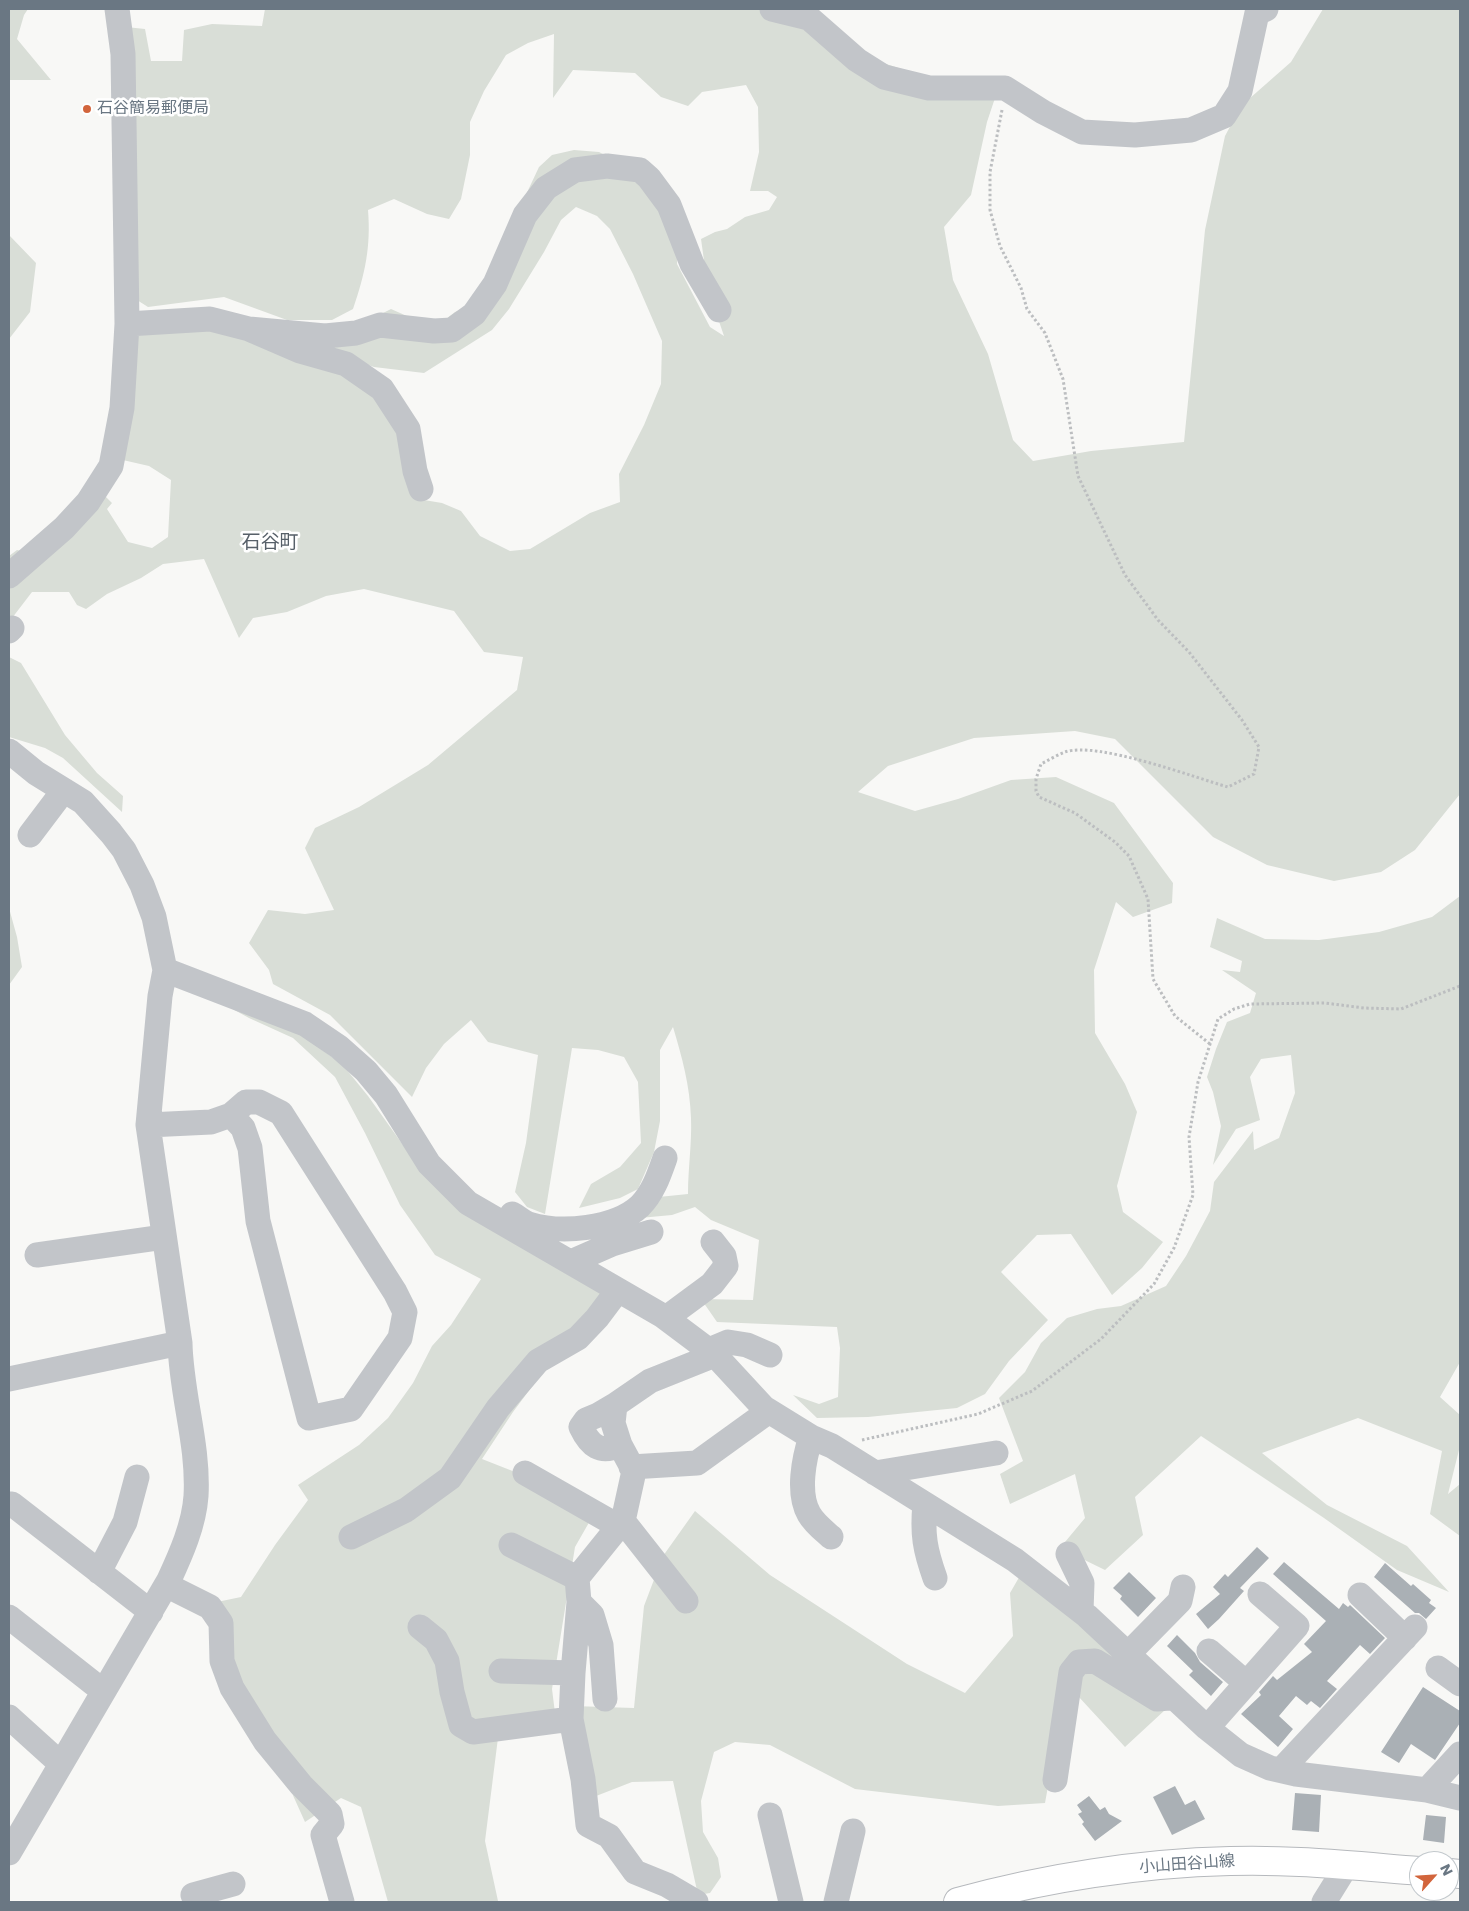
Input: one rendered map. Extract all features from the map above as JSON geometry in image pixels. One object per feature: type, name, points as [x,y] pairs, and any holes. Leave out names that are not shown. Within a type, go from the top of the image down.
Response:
[{"type":"main road","name":"小山田谷山線","points":[[958,1902],[1054,1879],[1174,1864],[1286,1861],[1409,1870]]},
{"type":"street","points":[[9,576],[64,528],[88,502],[110,466],[122,408],[127,324],[122,54],[117,9]]},
{"type":"street","points":[[772,9],[798,12],[809,18],[857,60],[884,77],[930,88],[1006,88],[1043,112],[1082,132],[1135,135],[1191,130],[1224,116],[1240,91],[1259,10]]},
{"type":"street","points":[[249,329],[325,336],[356,333],[380,325],[434,331],[452,330],[474,314],[495,284],[525,215],[546,188],[575,170],[607,166],[640,170],[649,178],[669,205],[692,264],[719,310]]},
{"type":"street","points":[[127,324],[210,319],[249,329],[300,351],[346,364],[382,389],[408,429],[415,471],[421,489]]},
{"type":"street","points":[[9,1852],[166,1585],[182,1554],[196,1498],[196,1471],[180,1364],[180,1343],[148,1126],[160,996],[165,970],[154,917],[142,886],[124,850],[111,833],[83,802],[36,773],[11,747]]},
{"type":"street","points":[[30,835],[64,790]]},
{"type":"street","points":[[165,970],[305,1024],[339,1047],[366,1071],[386,1095],[429,1164],[468,1203],[666,1318],[712,1352],[768,1411],[822,1441],[1015,1560],[1081,1611],[1207,1728],[1241,1755],[1270,1768],[1327,1779],[1427,1790],[1460,1798]]},
{"type":"street","points":[[148,1126],[210,1122],[231,1115],[246,1102],[259,1102],[280,1113],[395,1292],[405,1312],[400,1338],[351,1409],[309,1418],[258,1221],[250,1148],[243,1128],[231,1115]]},
{"type":"street","points":[[463,1197],[483,1196],[528,1224],[558,1229],[594,1227],[630,1214],[642,1204],[654,1187],[665,1158]]},
{"type":"street","points":[[571,1262],[612,1244],[651,1232]]},
{"type":"street","points":[[37,1256],[164,1237]]},
{"type":"street","points":[[666,1318],[712,1284],[726,1266],[724,1256],[713,1242]]},
{"type":"street","points":[[351,1536],[406,1510],[450,1478],[498,1408],[538,1361],[578,1338],[597,1318],[618,1290]]},
{"type":"street","points":[[696,1902],[667,1885],[635,1872],[609,1836],[588,1825],[583,1779],[571,1718],[573,1673],[589,1602],[621,1523],[634,1471],[620,1445],[613,1423],[615,1405],[650,1381],[712,1352],[728,1342],[747,1345],[770,1355]]},
{"type":"street","points":[[9,1379],[180,1343]]},
{"type":"street","points":[[631,1466],[697,1463],[768,1411]]},
{"type":"street","points":[[822,1441],[804,1456],[803,1494],[808,1513],[820,1528],[831,1537]]},
{"type":"street","points":[[875,1473],[996,1453]]},
{"type":"street","points":[[525,1473],[621,1523],[686,1601]]},
{"type":"street","points":[[99,1572],[125,1522],[137,1477]]},
{"type":"street","points":[[12,1504],[151,1612]]},
{"type":"street","points":[[925,1504],[923,1526],[926,1552],[935,1578]]},
{"type":"street","points":[[511,1545],[589,1602],[601,1645],[605,1699]]},
{"type":"street","points":[[1068,1554],[1082,1583],[1081,1611]]},
{"type":"street","points":[[166,1585],[210,1607],[221,1623],[222,1661],[232,1688],[265,1741],[301,1785],[330,1814],[332,1824],[323,1834],[342,1902]]},
{"type":"street","points":[[1128,1654],[1180,1601],[1183,1587]]},
{"type":"street","points":[[1207,1728],[1297,1626],[1260,1594]]},
{"type":"street","points":[[1281,1770],[1410,1632],[1360,1595]]},
{"type":"street","points":[[9,1617],[103,1691]]},
{"type":"street","points":[[420,1627],[436,1640],[447,1660],[452,1692],[461,1725],[473,1732],[571,1718]]},
{"type":"street","points":[[1209,1651],[1246,1683]]},
{"type":"street","points":[[1055,1780],[1071,1672],[1079,1662],[1095,1661],[1157,1699],[1174,1698]]},
{"type":"street","points":[[1438,1668],[1460,1684]]},
{"type":"street","points":[[501,1671],[573,1673]]},
{"type":"street","points":[[9,1717],[61,1764]]},
{"type":"street","points":[[1427,1790],[1460,1754]]},
{"type":"street","points":[[770,1814],[791,1902]]},
{"type":"street","points":[[836,1902],[853,1831]]},
{"type":"street","points":[[1324,1902],[1347,1865]]},
{"type":"street","points":[[193,1895],[233,1885]]},
{"type":"path","points":[[1006,88],[990,172],[990,210],[1000,246],[1021,288],[1027,310],[1045,333],[1063,379],[1078,476],[1125,575],[1158,620],[1189,652],[1242,720],[1259,747],[1254,774],[1228,787],[1115,754],[1094,751],[1066,751],[1041,764],[1036,779],[1036,791],[1039,797],[1075,814],[1115,842],[1129,856],[1148,899],[1153,979],[1175,1016],[1210,1044]]},
{"type":"path","points":[[822,1441],[978,1414],[1032,1391],[1101,1339],[1154,1284],[1174,1248],[1193,1195],[1189,1137],[1198,1082],[1218,1019],[1234,1009],[1250,1004],[1325,1003],[1364,1008],[1401,1009],[1460,986]]},
{"type":"shaded area","points":[[9,9],[28,9],[24,15],[17,39],[51,80],[9,80]]},
{"type":"shaded area","points":[[265,9],[777,9],[874,60],[963,89],[996,95],[987,122],[971,195],[944,227],[953,280],[988,354],[1013,440],[1033,461],[1091,451],[1184,442],[1205,230],[1225,136],[1241,106],[1291,62],[1323,9],[1460,9],[1460,794],[1415,850],[1381,872],[1334,881],[1267,865],[1213,837],[1115,739],[1075,731],[974,738],[888,766],[858,792],[915,811],[958,799],[1011,780],[1056,777],[1114,803],[1173,883],[1172,903],[1133,917],[1116,902],[1094,970],[1095,1033],[1125,1084],[1137,1112],[1117,1186],[1123,1212],[1163,1242],[1142,1268],[1112,1295],[1071,1234],[1037,1235],[1001,1272],[1048,1320],[1009,1361],[985,1394],[957,1408],[868,1417],[817,1418],[793,1395],[819,1404],[838,1397],[840,1348],[837,1327],[717,1322],[701,1299],[753,1300],[759,1240],[711,1220],[695,1207],[672,1215],[596,1222],[649,1198],[688,1194],[691,1137],[689,1094],[673,1027],[660,1050],[660,1121],[654,1152],[638,1189],[620,1198],[579,1208],[591,1184],[620,1167],[641,1143],[638,1082],[624,1057],[598,1050],[572,1048],[545,1214],[527,1207],[515,1192],[526,1143],[538,1055],[488,1042],[471,1020],[444,1044],[426,1068],[412,1097],[330,1015],[273,984],[269,970],[249,943],[268,910],[305,914],[334,910],[305,848],[315,828],[359,807],[428,765],[517,690],[523,657],[484,652],[454,611],[364,589],[326,596],[287,612],[253,618],[239,638],[204,559],[163,564],[141,578],[107,594],[86,609],[77,605],[69,592],[32,592],[9,622],[9,556],[17,550],[36,554],[100,491],[112,503],[107,509],[128,542],[152,548],[168,537],[171,480],[149,466],[114,458],[135,329],[213,328],[347,368],[392,407],[418,499],[442,503],[461,511],[480,536],[510,551],[530,549],[590,513],[620,502],[619,474],[644,425],[661,384],[662,341],[633,274],[610,229],[597,216],[576,207],[561,220],[509,309],[492,330],[424,373],[374,367],[280,334],[300,335],[379,315],[391,309],[434,328],[455,312],[475,303],[539,167],[552,155],[574,150],[599,152],[627,166],[678,235],[677,264],[710,327],[724,336],[708,289],[701,239],[715,232],[727,229],[745,217],[769,210],[777,197],[768,191],[750,191],[759,152],[758,107],[746,85],[702,92],[688,106],[661,97],[635,73],[573,70],[553,98],[554,34],[528,43],[506,55],[484,91],[470,122],[470,155],[461,199],[449,219],[427,214],[394,199],[368,210],[368,248],[361,284],[353,309],[332,320],[287,320],[224,297],[148,307],[137,300],[126,27],[145,29],[151,61],[182,61],[184,30],[212,24],[262,26]]},
{"type":"shaded area","points":[[9,235],[36,263],[30,312],[9,339]]},
{"type":"shaded area","points":[[9,657],[21,663],[65,735],[97,773],[123,796],[122,812],[63,758],[45,748],[9,737]]},
{"type":"shaded area","points":[[1460,896],[1460,1362],[1440,1397],[1460,1415],[1460,1446],[1448,1494],[1460,1484],[1460,1536],[1430,1514],[1442,1451],[1358,1418],[1262,1453],[1327,1505],[1407,1546],[1449,1592],[1397,1570],[1324,1518],[1201,1436],[1135,1497],[1143,1535],[1105,1570],[1060,1548],[1085,1518],[1075,1474],[1010,1504],[1000,1474],[1023,1461],[999,1398],[1025,1372],[1041,1343],[1067,1318],[1097,1309],[1121,1306],[1166,1286],[1186,1256],[1210,1211],[1214,1182],[1253,1131],[1254,1150],[1279,1138],[1295,1093],[1291,1055],[1261,1059],[1250,1077],[1260,1120],[1236,1129],[1213,1165],[1221,1126],[1213,1092],[1207,1077],[1227,1022],[1250,1013],[1256,993],[1222,970],[1240,972],[1242,961],[1210,947],[1217,918],[1265,939],[1319,940],[1379,932],[1432,917]]},
{"type":"shaded area","points":[[9,908],[17,937],[22,967],[9,985]]},
{"type":"shaded area","points":[[198,990],[260,1006],[342,1064],[368,1096],[403,1145],[626,1299],[560,1349],[513,1412],[482,1459],[599,1505],[575,1547],[552,1689],[555,1713],[500,1722],[485,1841],[497,1902],[388,1902],[361,1807],[341,1798],[305,1822],[217,1627],[217,1602],[241,1597],[275,1545],[308,1500],[298,1485],[359,1445],[388,1418],[413,1383],[432,1346],[451,1325],[481,1279],[435,1255],[400,1205],[335,1077],[293,1038],[249,1018]]},
{"type":"shaded area","points":[[695,1511],[770,1575],[907,1664],[965,1693],[1013,1636],[1010,1593],[1021,1574],[1073,1607],[1165,1710],[1125,1747],[1078,1696],[1058,1731],[1045,1803],[998,1806],[855,1789],[770,1745],[735,1742],[714,1752],[701,1801],[703,1832],[718,1858],[721,1877],[710,1893],[698,1895],[673,1781],[632,1782],[591,1798],[573,1706],[634,1708],[644,1606],[663,1556]]},
{"type":"building","points":[[1257,1547],[1269,1558],[1240,1588],[1244,1591],[1208,1629],[1196,1614],[1220,1594],[1213,1587],[1225,1574],[1228,1577]]},
{"type":"building","points":[[1284,1562],[1339,1609],[1343,1603],[1348,1607],[1350,1605],[1385,1638],[1370,1654],[1360,1645],[1327,1681],[1337,1689],[1320,1708],[1311,1701],[1307,1705],[1296,1696],[1279,1716],[1293,1729],[1278,1747],[1241,1714],[1261,1695],[1259,1692],[1273,1676],[1277,1680],[1312,1652],[1304,1644],[1326,1621],[1273,1574]]},
{"type":"building","points":[[1385,1563],[1411,1586],[1413,1584],[1431,1600],[1429,1603],[1436,1608],[1426,1619],[1419,1613],[1415,1613],[1374,1577]]},
{"type":"building","points":[[1129,1572],[1156,1598],[1138,1617],[1120,1599],[1122,1596],[1113,1588]]},
{"type":"building","points":[[1177,1635],[1195,1653],[1200,1662],[1223,1682],[1211,1696],[1189,1675],[1193,1671],[1167,1646]]},
{"type":"building","points":[[1423,1687],[1460,1711],[1460,1723],[1435,1760],[1411,1744],[1399,1763],[1381,1752]]},
{"type":"building","points":[[1175,1786],[1185,1805],[1195,1800],[1205,1819],[1172,1835],[1153,1797]]},
{"type":"building","points":[[1295,1793],[1321,1795],[1319,1832],[1292,1830]]},
{"type":"building","points":[[1089,1796],[1100,1810],[1105,1807],[1109,1814],[1122,1821],[1095,1841],[1082,1824],[1084,1822],[1078,1814],[1082,1812],[1077,1805]]},
{"type":"building","points":[[1426,1815],[1446,1817],[1444,1843],[1423,1840]]},
{"type":"place","name":"石谷簡易郵便局","points":[[87,109]]},
{"type":"district","name":"石谷町","points":[[270,543]]}]
